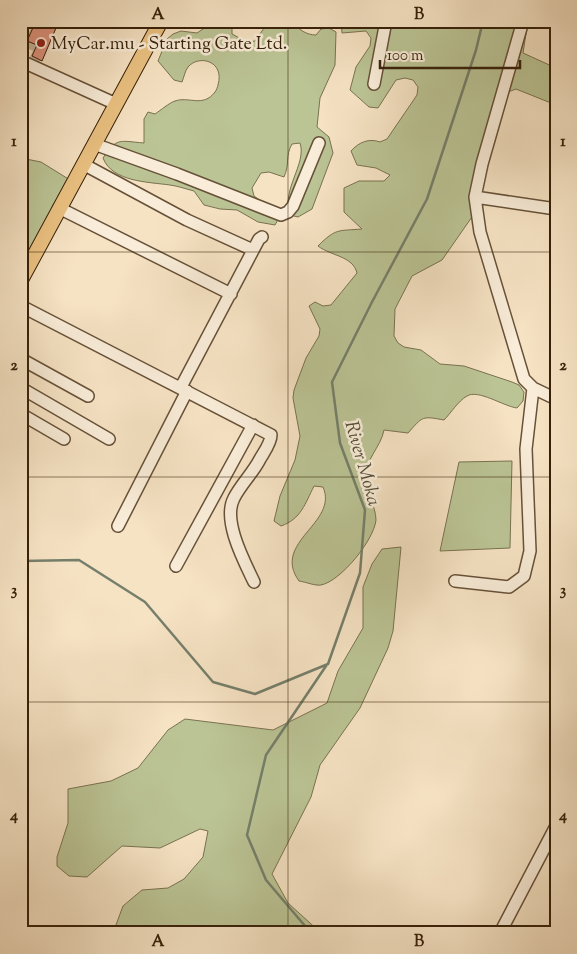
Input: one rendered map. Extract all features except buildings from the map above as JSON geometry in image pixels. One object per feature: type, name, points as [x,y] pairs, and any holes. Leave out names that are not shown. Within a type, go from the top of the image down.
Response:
[{"type":"main road","points":[[21,280],[161,21]]},
{"type":"street","points":[[374,84],[386,21]]},
{"type":"street","points":[[523,21],[482,164],[475,197],[480,232],[524,379],[533,388],[556,399]]},
{"type":"street","points":[[21,61],[116,104]]},
{"type":"street","points":[[94,144],[281,215],[288,212],[293,206],[319,143]]},
{"type":"street","points":[[83,164],[187,220],[253,250]]},
{"type":"street","points":[[475,197],[556,209]]},
{"type":"street","points":[[59,208],[231,294]]},
{"type":"street","points":[[118,526],[231,294],[253,250],[262,237]]},
{"type":"street","points":[[21,306],[269,433],[271,438],[254,471],[234,498],[230,512],[232,528],[254,582]]},
{"type":"street","points":[[21,359],[88,396]]},
{"type":"street","points":[[21,388],[109,439]]},
{"type":"street","points":[[455,581],[509,587],[524,576],[530,551],[526,449],[533,388]]},
{"type":"street","points":[[21,414],[64,439]]},
{"type":"street","points":[[176,566],[253,425]]},
{"type":"street","points":[[500,933],[556,826]]},
{"type":"green space","points":[[215,21],[228,21],[232,25],[232,34],[247,42],[255,41],[269,21],[293,21],[300,29],[313,35],[316,35],[321,29],[329,28],[336,32],[335,65],[320,98],[317,127],[329,137],[333,153],[312,209],[298,217],[290,215],[288,205],[291,186],[300,159],[300,143],[292,144],[290,148],[284,177],[269,172],[261,173],[252,188],[254,196],[275,211],[279,218],[275,225],[258,222],[237,210],[220,209],[204,205],[194,191],[123,176],[114,172],[103,158],[116,143],[124,141],[144,143],[144,119],[148,112],[155,114],[175,101],[201,101],[210,97],[215,92],[218,86],[218,70],[210,62],[198,61],[193,63],[188,67],[182,82],[174,80],[158,61],[167,39],[173,34],[181,31],[197,33]]},
{"type":"green space","points":[[341,21],[528,21],[523,53],[556,68],[556,105],[516,89],[508,92],[492,133],[474,214],[442,260],[412,276],[395,309],[394,336],[398,343],[404,347],[421,350],[440,364],[464,366],[519,385],[524,392],[523,401],[517,408],[484,396],[472,394],[461,401],[444,420],[427,418],[420,420],[408,433],[384,430],[365,472],[365,484],[376,515],[374,528],[363,548],[347,568],[329,582],[319,585],[299,581],[293,567],[293,555],[322,511],[325,500],[323,487],[314,486],[302,510],[288,523],[281,526],[274,521],[280,496],[295,460],[300,436],[293,398],[294,390],[306,358],[319,336],[320,329],[309,306],[315,302],[323,306],[331,305],[357,273],[351,263],[318,246],[334,233],[362,229],[344,212],[344,188],[359,181],[384,181],[390,175],[376,168],[357,165],[351,151],[357,145],[364,142],[372,140],[380,142],[387,139],[417,95],[418,87],[413,80],[405,78],[396,80],[378,108],[369,107],[350,90],[356,67],[370,46],[371,38],[366,31],[342,33]]},
{"type":"green space","points":[[21,158],[41,162],[70,180],[21,272]]},
{"type":"green space","points":[[512,461],[510,548],[440,551],[459,462]]},
{"type":"green space","points":[[401,547],[393,631],[388,648],[360,708],[320,765],[311,797],[272,874],[288,903],[321,933],[113,933],[123,906],[142,890],[168,888],[184,879],[203,857],[208,831],[200,829],[160,848],[122,846],[87,877],[69,876],[57,866],[57,857],[68,823],[68,789],[111,781],[138,768],[168,730],[185,719],[273,730],[327,703],[338,671],[363,628],[363,587],[372,564],[382,549]]},
{"type":"waterway","name":"River Moka","points":[[21,561],[79,560],[145,602],[213,682],[255,694],[328,664],[360,573],[365,510],[340,443],[332,382],[427,199],[476,50],[483,21]]},
{"type":"waterway","points":[[311,933],[266,880],[247,835],[266,755],[326,666]]},
{"type":"place","name":"MyCar.mu - Starting Gate Ltd.","points":[[41,43]]}]
